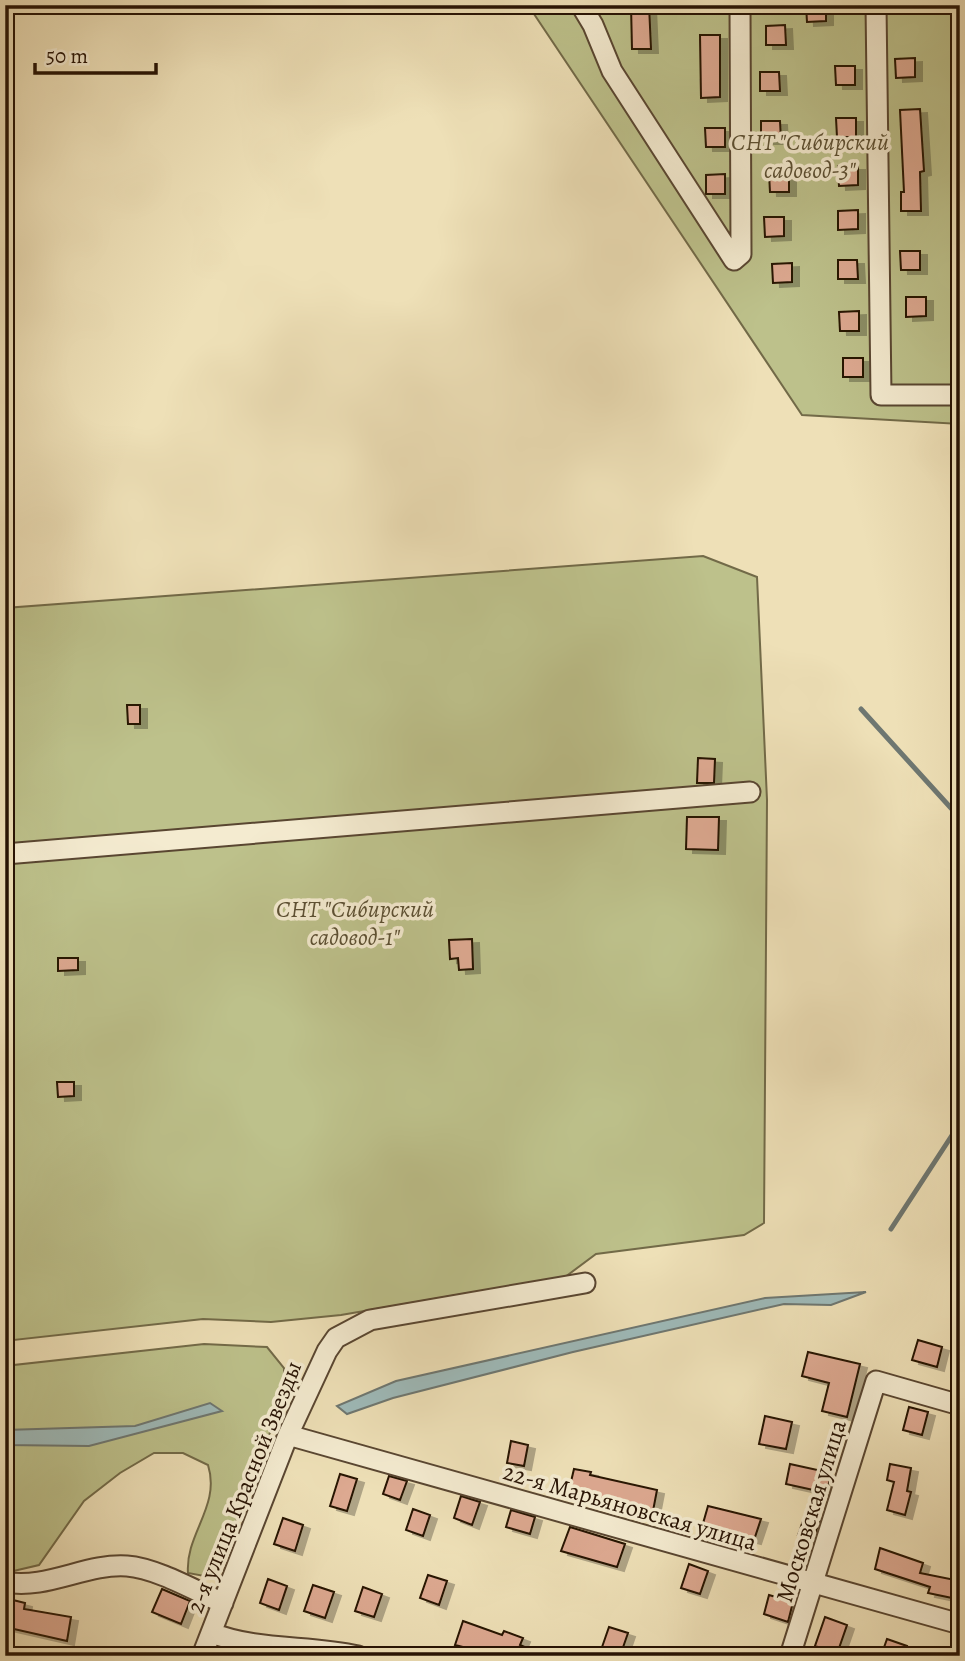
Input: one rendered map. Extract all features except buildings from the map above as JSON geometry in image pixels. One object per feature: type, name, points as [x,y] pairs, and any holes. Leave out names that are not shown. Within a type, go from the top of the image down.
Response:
[{"type":"street","points":[[581,5],[593,24],[612,71],[733,260],[741,254],[740,5]]},
{"type":"street","points":[[876,5],[881,395],[960,395]]},
{"type":"street","points":[[5,855],[750,792]]},
{"type":"street","name":"2-я улица Красной Звезды","points":[[202,1656],[288,1435],[327,1350],[336,1339],[370,1320],[585,1283]]},
{"type":"street","name":"Московская улица","points":[[790,1656],[815,1585],[876,1381],[960,1405]]},
{"type":"street","name":"22-я Марьяновская улица","points":[[288,1435],[960,1624]]},
{"type":"street","points":[[5,1582],[57,1580],[92,1570],[128,1566],[168,1579],[223,1603]]},
{"type":"street","points":[[212,1633],[230,1640],[333,1650],[358,1656]]},
{"type":"green space","name":"СНТ \"Сибирский садовод-3\"","points":[[528,5],[960,5],[960,424],[802,415]]},
{"type":"green space","name":"СНТ \"Сибирский садовод-1\"","points":[[703,556],[757,577],[767,800],[764,1223],[744,1235],[596,1254],[557,1283],[463,1294],[341,1315],[271,1322],[203,1319],[5,1341],[5,608]]},
{"type":"green space","points":[[204,1344],[267,1347],[284,1368],[284,1384],[266,1446],[223,1554],[204,1576],[188,1573],[189,1559],[207,1507],[211,1480],[208,1465],[183,1453],[154,1453],[120,1473],[84,1501],[39,1565],[5,1573],[5,1366]]},
{"type":"water","points":[[866,1292],[831,1305],[784,1304],[573,1352],[393,1398],[347,1414],[337,1406],[396,1381],[765,1298]]},
{"type":"water","points":[[210,1403],[222,1411],[89,1446],[5,1445],[5,1430],[135,1426]]},
{"type":"waterway","points":[[861,709],[960,818]]},
{"type":"waterway","points":[[891,1229],[960,1123]]}]
